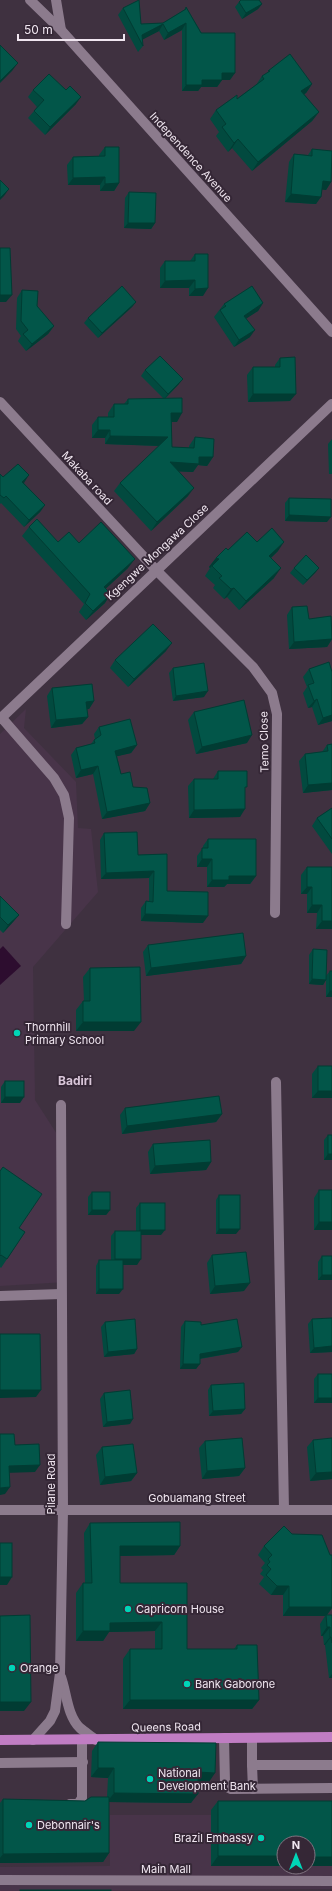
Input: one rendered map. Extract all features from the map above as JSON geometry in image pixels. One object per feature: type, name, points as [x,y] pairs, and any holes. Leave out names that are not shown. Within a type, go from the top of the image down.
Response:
[{"type":"main road","name":"Queens Road","points":[[0,1740],[332,1737]]},
{"type":"street","name":"Independence Avenue","points":[[30,0],[61,30],[332,332]]},
{"type":"street","points":[[56,0],[61,30]]},
{"type":"street","name":"Makaba road","points":[[0,402],[156,570]]},
{"type":"street","name":"Kgengwe Mongawa Close","points":[[1,718],[332,404]]},
{"type":"street","name":"Temo Close","points":[[156,570],[253,667],[272,693],[277,714],[275,913]]},
{"type":"street","points":[[1,718],[54,778],[64,795],[69,818],[66,924]]},
{"type":"street","points":[[276,1082],[284,1510]]},
{"type":"street","name":"Pilane Road","points":[[60,1673],[63,1510],[61,1105]]},
{"type":"street","points":[[0,1296],[61,1294]]},
{"type":"street","name":"Gobuamang Street","points":[[0,1510],[332,1510]]},
{"type":"street","points":[[60,1673],[73,1718],[80,1728],[96,1740]]},
{"type":"street","points":[[33,1740],[50,1721],[55,1711],[60,1673]]},
{"type":"street","points":[[224,1738],[227,1787],[231,1789],[332,1788]]},
{"type":"street","points":[[252,1738],[253,1789]]},
{"type":"street","points":[[63,1804],[78,1804],[82,1802],[82,1740]]},
{"type":"street","points":[[0,1763],[83,1762]]},
{"type":"street","points":[[252,1765],[332,1765]]},
{"type":"street","name":"Main Mall","points":[[0,1880],[332,1881]]},
{"type":"shaded area","name":"Thornhill Primary School","points":[[26,709],[24,728],[76,782],[78,828],[91,829],[98,892],[33,967],[35,1100],[64,1145],[66,1282],[0,1286],[0,734]]},
{"type":"shaded area","points":[[3,946],[21,966],[0,985],[0,949]]},
{"type":"shaded area","points":[[110,1815],[218,1815],[276,1858],[276,1875],[316,1875],[316,1863],[332,1863],[332,1889],[0,1891],[0,1867],[110,1866]]},
{"type":"building","points":[[139,0],[141,24],[163,23],[186,9],[186,7],[201,33],[235,33],[235,73],[222,73],[222,80],[202,80],[202,85],[186,85],[186,23],[168,33],[163,24],[142,35],[143,46],[123,8]]},
{"type":"building","points":[[241,0],[259,0],[262,4],[246,13],[239,2]]},
{"type":"building","points":[[0,45],[18,63],[0,81]]},
{"type":"building","points":[[290,54],[312,84],[301,91],[319,112],[258,162],[238,139],[234,143],[222,127],[226,124],[216,110],[237,95],[237,99],[264,79],[262,76]]},
{"type":"building","points":[[49,74],[66,90],[70,86],[81,97],[50,127],[34,111],[44,100],[33,90]]},
{"type":"building","points":[[105,147],[119,147],[119,183],[105,184],[105,177],[73,178],[73,157],[105,156]]},
{"type":"building","points":[[312,149],[332,151],[331,182],[323,181],[321,197],[291,194],[294,154],[312,156]]},
{"type":"building","points":[[0,180],[9,189],[0,198]]},
{"type":"building","points":[[129,192],[156,193],[155,223],[128,223]]},
{"type":"building","points":[[0,248],[10,248],[12,295],[0,295]]},
{"type":"building","points":[[195,254],[208,254],[208,288],[195,289],[195,280],[165,281],[165,261],[195,261]]},
{"type":"building","points":[[122,286],[136,302],[102,333],[88,318]]},
{"type":"building","points":[[252,286],[263,303],[244,316],[255,330],[239,340],[220,310],[226,306],[224,304]]},
{"type":"building","points":[[22,290],[38,291],[37,306],[54,326],[32,344],[23,334],[28,330],[21,321]]},
{"type":"building","points":[[160,356],[183,379],[168,394],[145,370]]},
{"type":"building","points":[[295,357],[296,394],[253,394],[253,367],[280,367],[280,358]]},
{"type":"building","points":[[182,398],[182,413],[171,413],[172,447],[194,448],[195,437],[214,439],[213,457],[199,457],[199,464],[170,462],[194,488],[157,522],[120,483],[168,437],[110,436],[110,430],[98,430],[98,417],[114,417],[114,404],[128,404],[128,399]]},
{"type":"building","points":[[18,464],[29,475],[22,482],[45,505],[29,520],[6,496],[4,498],[0,495],[0,474],[3,477]]},
{"type":"building","points":[[289,498],[331,499],[331,517],[289,515]]},
{"type":"building","points":[[37,519],[58,542],[69,532],[79,543],[101,522],[135,559],[104,587],[111,594],[93,611],[85,603],[90,594],[29,527]]},
{"type":"building","points":[[272,528],[284,542],[269,556],[281,568],[246,601],[234,588],[231,589],[219,578],[222,576],[212,566],[219,559],[216,558],[226,548],[228,550],[247,532],[257,542]]},
{"type":"building","points":[[306,555],[319,568],[307,580],[294,568]]},
{"type":"building","points":[[307,606],[309,619],[331,616],[332,639],[294,642],[292,607]]},
{"type":"building","points":[[153,624],[172,643],[134,679],[115,660]]},
{"type":"building","points":[[329,662],[332,672],[332,715],[323,718],[317,699],[314,701],[308,685],[314,683],[309,669]]},
{"type":"building","points":[[204,663],[208,691],[176,696],[173,668]]},
{"type":"building","points":[[92,684],[94,701],[86,702],[88,717],[56,720],[52,688]]},
{"type":"building","points":[[244,700],[252,735],[202,747],[194,712]]},
{"type":"building","points":[[130,719],[137,745],[115,751],[121,774],[130,772],[133,787],[147,788],[150,803],[107,812],[98,766],[81,770],[76,748],[95,743],[94,740],[101,735],[99,727]]},
{"type":"building","points":[[332,744],[332,783],[308,785],[305,754],[328,751],[327,745]]},
{"type":"building","points":[[218,771],[247,771],[245,809],[194,810],[194,779],[218,779]]},
{"type":"building","points":[[332,808],[332,839],[317,818]]},
{"type":"building","points":[[137,832],[138,855],[167,854],[167,891],[208,892],[208,916],[145,914],[146,901],[153,902],[154,871],[106,873],[104,833]]},
{"type":"building","points":[[208,839],[256,839],[256,876],[229,876],[229,880],[212,880],[212,859],[202,859],[202,848],[208,848]]},
{"type":"building","points":[[307,867],[332,867],[332,921],[322,921],[322,905],[312,905],[312,887],[307,887]]},
{"type":"building","points":[[0,896],[19,915],[8,925],[0,917]]},
{"type":"building","points":[[243,933],[246,956],[151,968],[148,945]]},
{"type":"building","points":[[313,949],[327,950],[326,980],[312,979]]},
{"type":"building","points":[[140,967],[141,1022],[83,1022],[83,1001],[90,1001],[90,968]]},
{"type":"building","points":[[330,971],[332,971],[332,991],[330,991]]},
{"type":"building","points":[[318,1066],[332,1066],[332,1091],[318,1091]]},
{"type":"building","points":[[5,1081],[24,1081],[24,1097],[5,1097]]},
{"type":"building","points":[[219,1096],[222,1114],[127,1126],[125,1108]]},
{"type":"building","points":[[328,1135],[332,1135],[332,1154],[328,1154]]},
{"type":"building","points":[[210,1140],[211,1162],[155,1166],[153,1144]]},
{"type":"building","points":[[3,1167],[42,1194],[19,1228],[25,1232],[7,1259],[1,1255],[0,1256],[0,1171]]},
{"type":"building","points":[[319,1190],[332,1190],[332,1222],[319,1222]]},
{"type":"building","points":[[92,1192],[110,1192],[110,1210],[92,1210]]},
{"type":"building","points":[[219,1195],[240,1195],[240,1229],[219,1229]]},
{"type":"building","points":[[140,1203],[165,1203],[165,1230],[140,1230]]},
{"type":"building","points":[[115,1231],[141,1231],[141,1259],[115,1259]]},
{"type":"building","points":[[246,1252],[250,1283],[215,1286],[212,1255]]},
{"type":"building","points":[[322,1256],[332,1256],[332,1275],[322,1275]]},
{"type":"building","points":[[99,1260],[123,1260],[123,1289],[99,1289]]},
{"type":"building","points":[[332,1318],[332,1346],[314,1348],[312,1319]]},
{"type":"building","points":[[135,1319],[137,1349],[108,1352],[105,1322]]},
{"type":"building","points":[[237,1319],[242,1347],[200,1354],[200,1364],[183,1364],[185,1321],[201,1322],[201,1325]]},
{"type":"building","points":[[0,1334],[40,1334],[41,1390],[0,1390]]},
{"type":"building","points":[[318,1374],[332,1374],[332,1398],[318,1398]]},
{"type":"building","points":[[244,1383],[245,1409],[213,1411],[211,1385]]},
{"type":"building","points":[[130,1390],[133,1419],[107,1422],[104,1393]]},
{"type":"building","points":[[0,1434],[14,1434],[15,1445],[39,1444],[40,1465],[9,1466],[10,1487],[0,1488]]},
{"type":"building","points":[[242,1438],[245,1468],[207,1471],[205,1441]]},
{"type":"building","points":[[332,1438],[332,1472],[316,1473],[313,1440]]},
{"type":"building","points":[[133,1444],[137,1473],[105,1477],[102,1447]]},
{"type":"building","points":[[180,1522],[180,1546],[120,1546],[120,1583],[187,1583],[187,1649],[237,1649],[237,1645],[257,1645],[259,1700],[130,1700],[130,1649],[162,1649],[162,1622],[110,1623],[110,1631],[83,1631],[83,1583],[92,1583],[90,1523]]},
{"type":"building","points":[[284,1526],[292,1534],[322,1535],[330,1555],[332,1555],[332,1607],[289,1607],[289,1586],[277,1586],[266,1575],[271,1569],[267,1565],[270,1562],[268,1559],[272,1555],[264,1546]]},
{"type":"building","points":[[0,1543],[12,1543],[12,1577],[0,1577]]},
{"type":"building","name":"Orange","points":[[30,1615],[31,1702],[0,1702],[0,1616]]},
{"type":"building","points":[[326,1615],[332,1615],[332,1643],[330,1637],[330,1627],[327,1627]]},
{"type":"building","points":[[98,1742],[216,1743],[215,1773],[198,1772],[198,1794],[114,1793],[114,1768],[98,1768]]},
{"type":"building","points":[[91,1797],[109,1797],[109,1853],[3,1854],[3,1799],[85,1801]]},
{"type":"building","points":[[218,1801],[332,1801],[332,1857],[316,1857],[316,1835],[276,1835],[276,1856],[218,1856]]},
{"type":"building","points":[[111,1890],[111,1891],[20,1891]]},
{"type":"place","name":"Thornhill Primary School","points":[[17,1033]]},
{"type":"place","name":"Capricorn House","points":[[128,1609]]},
{"type":"place","name":"Orange","points":[[12,1668]]},
{"type":"place","name":"Bank Gaborone","points":[[187,1684]]},
{"type":"place","name":"National Development Bank","points":[[150,1779]]},
{"type":"place","name":"Debonnair's","points":[[29,1825]]},
{"type":"place","name":"Brazil Embassy","points":[[261,1838]]},
{"type":"district","name":"Badiri","points":[[75,1080]]}]
